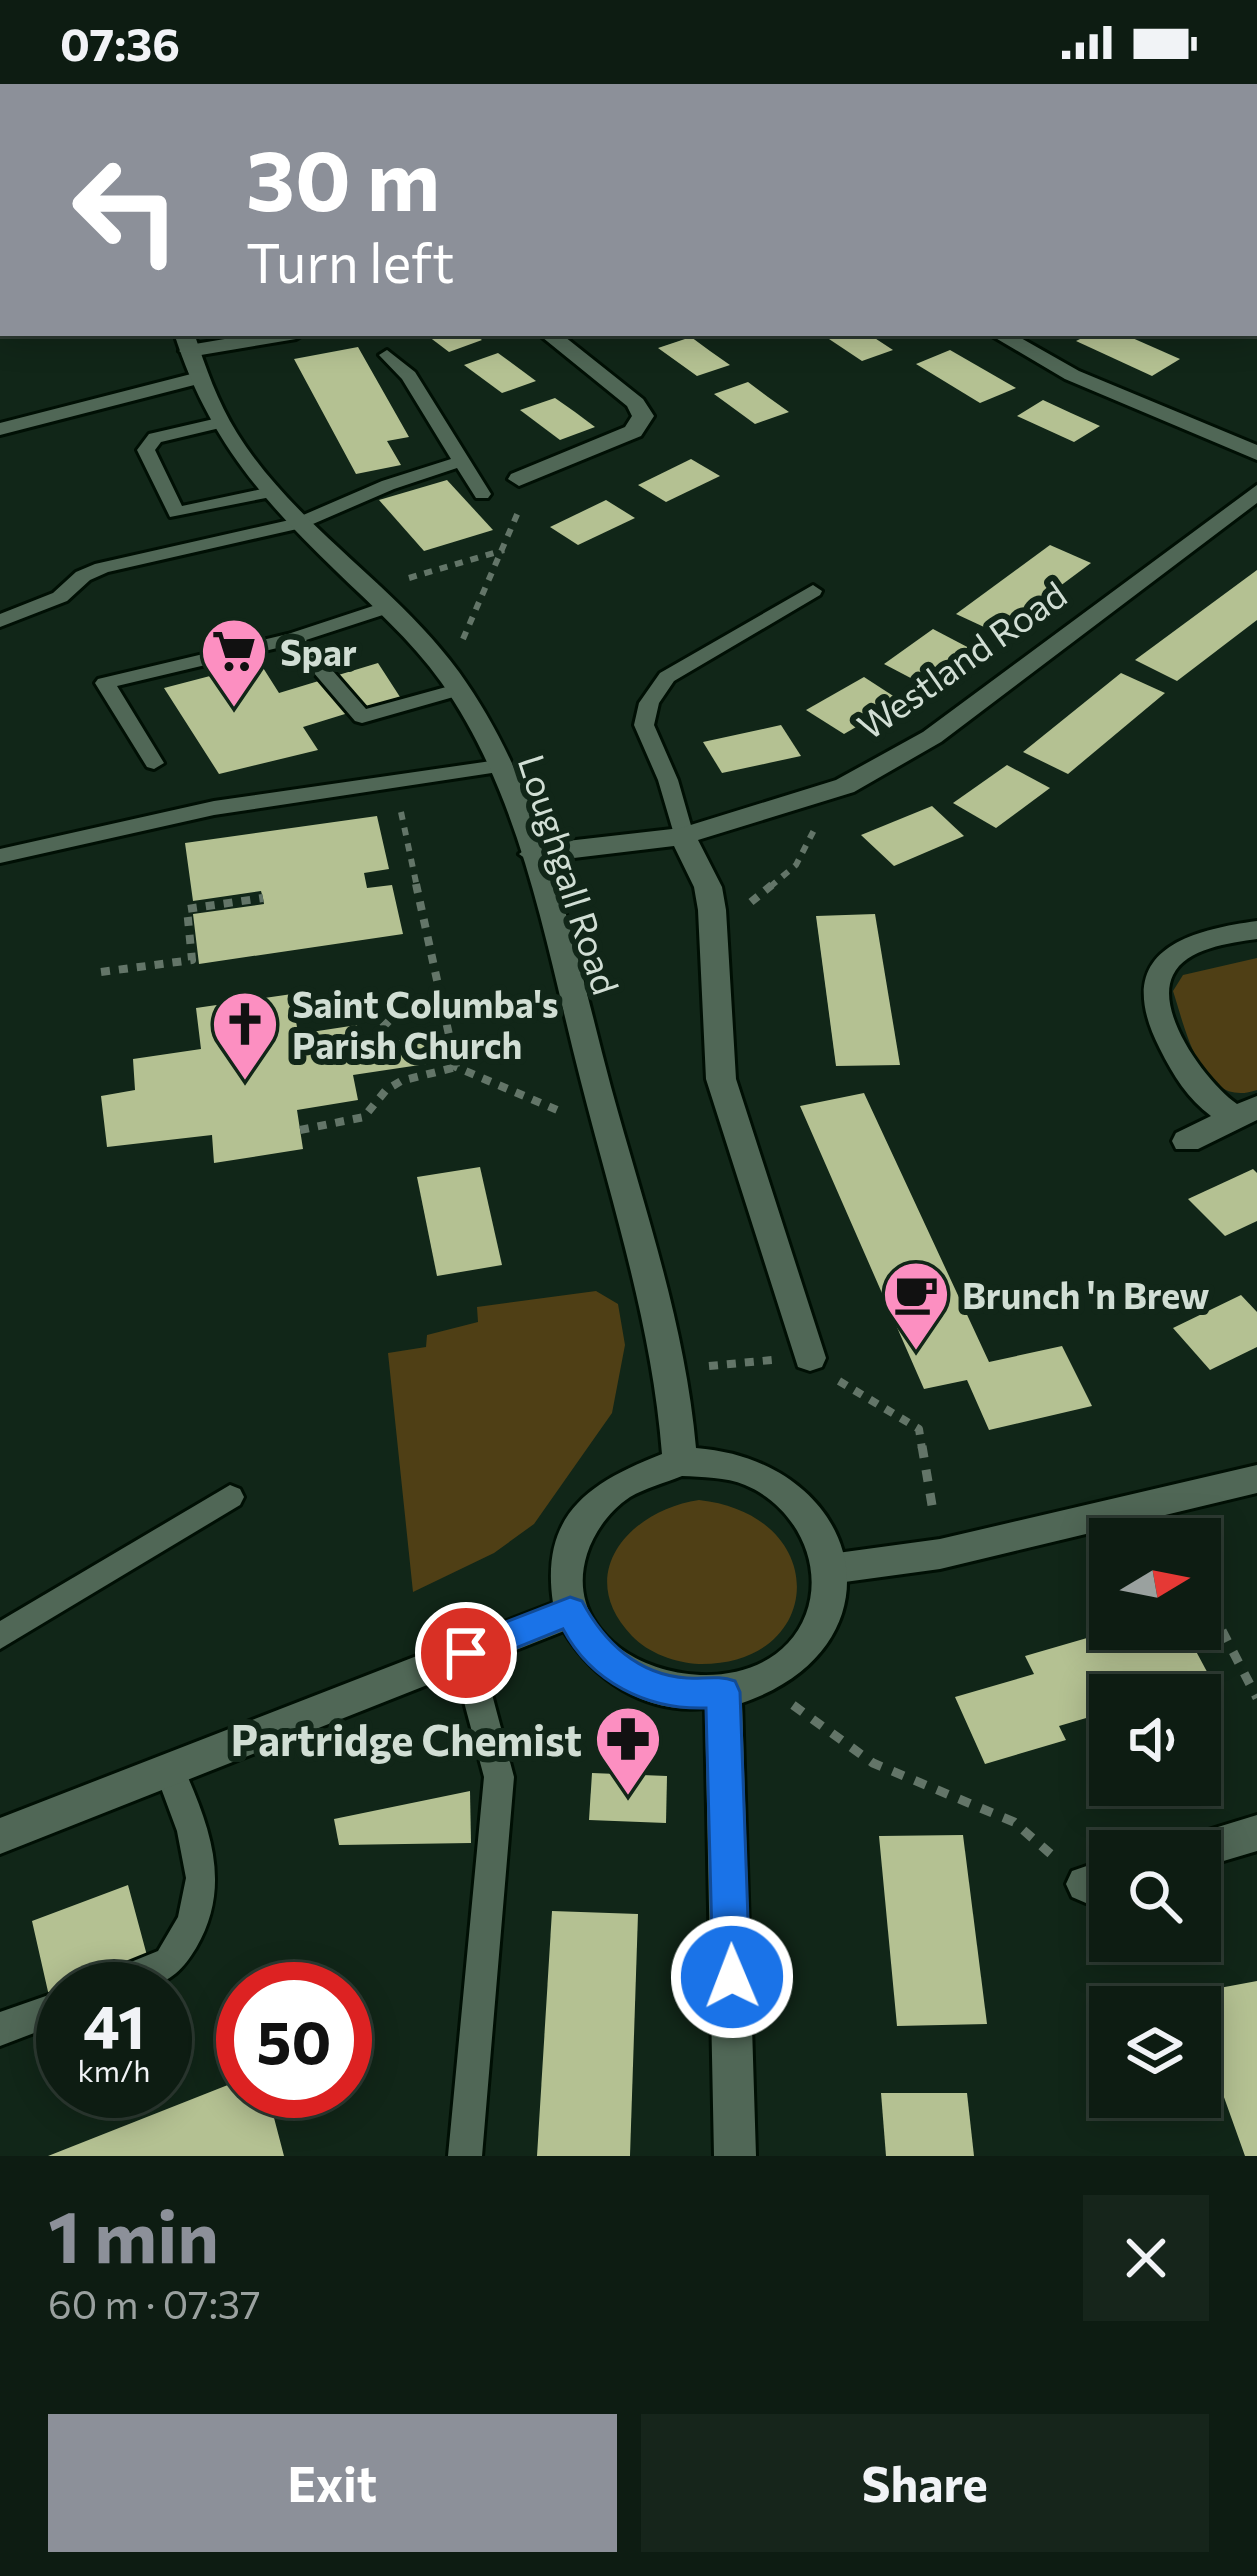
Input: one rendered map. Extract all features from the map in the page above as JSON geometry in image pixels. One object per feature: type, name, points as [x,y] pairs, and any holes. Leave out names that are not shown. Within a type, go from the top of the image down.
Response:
[{"type":"street","points":[[186,342],[259,336]]},
{"type":"street","points":[[519,478],[633,431],[644,416],[636,403],[551,336]]},
{"type":"street","points":[[1002,336],[1072,375],[1257,453]]},
{"type":"street","name":"Loughgall Road","points":[[186,342],[195,379],[218,423],[271,493],[452,682],[486,736],[532,854],[602,1109],[671,1372],[680,1462]]},
{"type":"street","points":[[0,429],[195,379]]},
{"type":"street","name":"Westland Road","points":[[532,854],[683,836],[845,787],[932,736],[1257,492]]},
{"type":"street","points":[[683,836],[708,887],[712,910],[721,1079],[810,1358]]},
{"type":"street","points":[[1245,1112],[1202,1093],[1156,1008],[1158,976],[1182,950],[1230,933],[1257,930]]},
{"type":"street","points":[[1186,1142],[1245,1112]]},
{"type":"street","points":[[680,1462],[742,1470],[762,1477],[796,1501],[819,1532],[830,1569],[828,1602],[815,1634],[792,1661],[742,1687],[684,1694],[646,1684],[614,1666],[587,1642],[570,1612],[563,1577],[569,1543],[585,1512],[610,1487],[644,1470],[680,1462]]},
{"type":"street","points":[[830,1569],[940,1554],[1257,1479]]},
{"type":"street","points":[[0,1836],[570,1612]]},
{"type":"street","points":[[736,2156],[742,1687]]},
{"type":"street","points":[[1221,1844],[1257,1833]]},
{"type":"lane","points":[[387,355],[409,376],[482,494]]},
{"type":"lane","points":[[218,423],[155,438],[146,450],[176,513],[271,493]]},
{"type":"lane","points":[[0,621],[60,598],[83,576],[102,568],[300,523],[388,485],[459,463]]},
{"type":"lane","points":[[683,836],[668,780],[644,725],[649,703],[667,676],[813,591]]},
{"type":"lane","points":[[154,763],[105,683],[294,638],[377,599]]},
{"type":"lane","points":[[294,638],[362,717],[452,682]]},
{"type":"lane","points":[[0,856],[214,808],[498,766]]},
{"type":"lane","points":[[0,1636],[230,1497]]},
{"type":"lane","points":[[465,2156],[499,1777],[466,1653]]},
{"type":"lane","points":[[167,1962],[193,1922],[202,1878],[193,1831],[169,1769]]},
{"type":"lane","points":[[0,2029],[36,2016]]},
{"type":"path","points":[[452,682],[519,513],[519,478]]},
{"type":"path","points":[[377,599],[506,550]]},
{"type":"path","points":[[394,782],[457,1067]]},
{"type":"path","points":[[712,910],[746,905],[796,865],[815,833],[805,800]]},
{"type":"path","points":[[100,972],[192,960],[187,909],[263,898]]},
{"type":"path","points":[[380,1043],[377,1033],[384,1021],[400,1011],[442,1002]]},
{"type":"path","points":[[300,1130],[364,1118],[386,1090],[401,1081],[457,1067],[563,1112],[602,1109]]},
{"type":"path","points":[[671,1372],[729,1362],[810,1358],[831,1376],[919,1429],[940,1554]]},
{"type":"path","points":[[1221,1629],[1257,1698]]},
{"type":"path","points":[[742,1687],[873,1763],[1014,1822],[1089,1875]]},
{"type":"shaded area","points":[[1257,958],[1257,1090],[1238,1093],[1222,1088],[1198,1062],[1173,991],[1183,975]]},
{"type":"shaded area","points":[[596,1291],[618,1304],[625,1345],[612,1413],[534,1524],[494,1553],[413,1592],[388,1353],[426,1347],[427,1335],[478,1322],[477,1307]]},
{"type":"shaded area","points":[[699,1500],[743,1511],[773,1532],[791,1559],[797,1588],[790,1617],[771,1641],[741,1658],[699,1664],[663,1656],[639,1642],[615,1612],[608,1590],[609,1568],[632,1531],[674,1506]]},
{"type":"building","points":[[428,336],[482,340],[449,352]]},
{"type":"building","points":[[824,336],[872,336],[893,350],[862,361]]},
{"type":"building","points":[[1086,336],[1128,336],[1180,359],[1152,376],[1076,341]]},
{"type":"building","points":[[691,337],[730,365],[697,376],[658,348]]},
{"type":"building","points":[[358,347],[409,437],[387,441],[401,465],[356,474],[294,359]]},
{"type":"building","points":[[950,350],[1016,388],[980,403],[916,364]]},
{"type":"building","points":[[498,353],[536,381],[502,393],[464,365]]},
{"type":"building","points":[[748,382],[789,412],[755,424],[714,394]]},
{"type":"building","points":[[555,398],[595,427],[560,440],[520,410]]},
{"type":"building","points":[[1043,400],[1100,426],[1074,442],[1017,416]]},
{"type":"building","points":[[691,459],[720,476],[666,502],[638,485]]},
{"type":"building","points":[[447,480],[493,530],[424,551],[379,500]]},
{"type":"building","points":[[606,500],[635,518],[578,545],[550,527]]},
{"type":"building","points":[[1050,545],[1091,563],[997,633],[956,614]]},
{"type":"building","points":[[1257,570],[1257,620],[1177,681],[1135,660]]},
{"type":"building","points":[[933,629],[973,650],[924,685],[884,664]]},
{"type":"building","name":"Spar","points":[[260,663],[279,693],[378,663],[400,697],[303,727],[318,750],[219,774],[164,688]]},
{"type":"building","points":[[1121,673],[1165,693],[1068,774],[1023,752]]},
{"type":"building","points":[[864,677],[901,701],[844,734],[806,710]]},
{"type":"building","points":[[781,725],[801,756],[722,773],[703,742]]},
{"type":"building","points":[[1007,765],[1050,788],[996,828],[953,803]]},
{"type":"building","points":[[932,806],[964,836],[894,866],[861,835]]},
{"type":"building","points":[[377,816],[389,869],[364,873],[367,888],[392,885],[403,934],[199,964],[193,914],[264,904],[261,891],[193,901],[185,843]]},
{"type":"building","points":[[875,914],[900,1065],[836,1066],[816,916]]},
{"type":"building","name":"Saint Columba's Parish Church","points":[[292,994],[298,1034],[357,1025],[361,1046],[427,1036],[433,1063],[353,1075],[358,1100],[297,1110],[303,1149],[214,1163],[212,1135],[107,1147],[101,1096],[135,1090],[133,1059],[201,1049],[196,1008]]},
{"type":"building","points":[[864,1093],[989,1362],[1062,1346],[1092,1406],[989,1430],[967,1380],[924,1389],[800,1106]]},
{"type":"building","points":[[480,1167],[502,1265],[437,1276],[417,1177]]},
{"type":"building","points":[[1253,1169],[1257,1173],[1257,1221],[1225,1236],[1188,1199]]},
{"type":"building","points":[[1241,1295],[1257,1312],[1257,1347],[1210,1370],[1173,1328]]},
{"type":"building","points":[[1089,1637],[1089,1650],[1195,1650],[1208,1674],[1089,1674],[1089,1717],[1059,1726],[1066,1740],[985,1764],[955,1697],[1034,1674],[1025,1656]]},
{"type":"building","name":"Partridge Chemist","points":[[592,1773],[667,1776],[666,1823],[589,1820]]},
{"type":"building","points":[[470,1791],[471,1843],[339,1845],[334,1819]]},
{"type":"building","points":[[963,1835],[987,2024],[897,2026],[879,1836]]},
{"type":"building","points":[[128,1885],[149,1962],[41,1962],[32,1921]]},
{"type":"building","points":[[552,1911],[638,1914],[630,2156],[537,2156]]},
{"type":"building","points":[[1257,1981],[1257,2156],[1245,2156],[1221,2089],[1221,1988]]},
{"type":"building","points":[[216,2090],[216,2118],[274,2118],[284,2156],[48,2156],[144,2118],[192,2118],[192,2099]]},
{"type":"building","points":[[881,2093],[967,2093],[974,2156],[886,2156]]},
{"type":"place","name":"Spar","points":[[234,710]]},
{"type":"place","name":"Saint Columba's Parish Church","points":[[245,1083]]},
{"type":"place","name":"Brunch 'n Brew","points":[[916,1353]]},
{"type":"place","name":"Partridge Chemist","points":[[628,1798]]},
{"type":"route","points":[[466,1653],[570,1612],[587,1642],[614,1666],[646,1684],[684,1694],[723,1692],[732,1977]]}]
